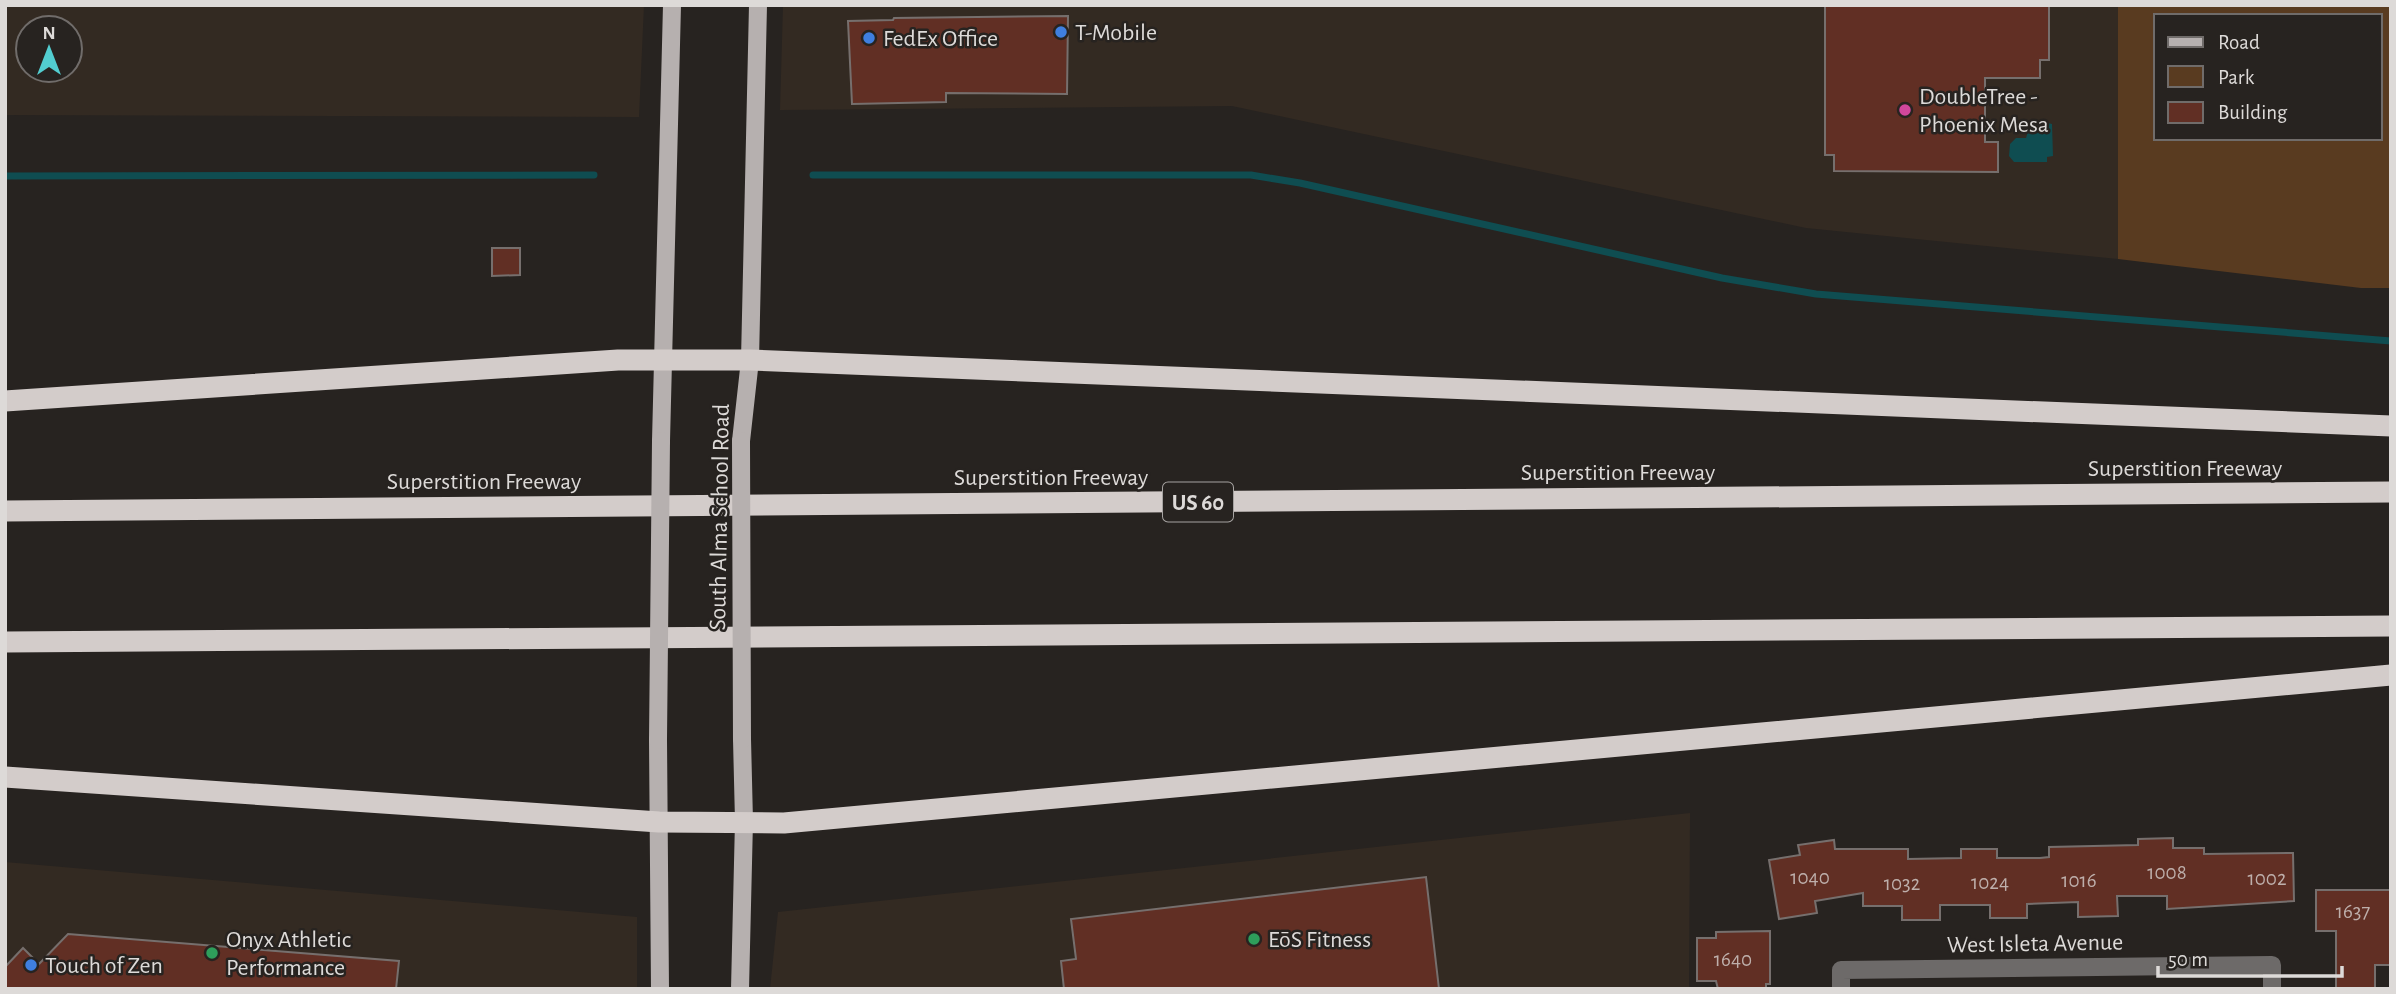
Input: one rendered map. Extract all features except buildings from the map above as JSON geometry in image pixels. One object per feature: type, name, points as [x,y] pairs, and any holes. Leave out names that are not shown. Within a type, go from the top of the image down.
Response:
[{"type":"highway","points":[[5,401],[618,360],[750,360],[2391,426]]},
{"type":"highway","name":"Superstition Freeway","points":[[5,511],[2391,492]]},
{"type":"highway","points":[[5,642],[2391,626]]},
{"type":"highway","points":[[5,777],[659,822],[783,823],[2391,675]]},
{"type":"main road","points":[[660,989],[658,740],[661,361],[672,5]]},
{"type":"main road","name":"South Alma School Road","points":[[740,989],[744,821],[741,441],[750,360],[758,5]]},
{"type":"street","name":"West Isleta Avenue","points":[[1841,989],[1841,970],[2272,965],[2272,989]]},
{"type":"shaded area","points":[[5,5],[644,5],[639,117],[5,115]]},
{"type":"shaded area","points":[[783,5],[2118,5],[2118,259],[1806,228],[1232,106],[780,110]]},
{"type":"shaded area","points":[[1690,813],[1689,989],[770,989],[778,912]]},
{"type":"shaded area","points":[[5,862],[637,917],[637,989],[5,989]]},
{"type":"green space","points":[[2118,5],[2391,5],[2391,288],[2361,288],[2118,259]]},
{"type":"water","points":[[2036,120],[2052,124],[2053,156],[2047,157],[2047,162],[2014,162],[2009,156],[2010,144],[2016,138],[2026,138],[2030,125]]},
{"type":"waterway","points":[[5,176],[594,175]]},
{"type":"waterway","points":[[813,175],[1251,175],[1300,183],[1722,278],[1816,294],[2391,341]]},
{"type":"place","name":"T-Mobile","points":[[1061,32]]},
{"type":"place","name":"FedEx Office","points":[[869,38]]},
{"type":"place","name":"DoubleTree - Phoenix Mesa","points":[[1905,110]]},
{"type":"place","name":"EōS Fitness","points":[[1254,939]]},
{"type":"place","name":"Onyx Athletic Performance","points":[[212,953]]},
{"type":"place","name":"Touch of Zen","points":[[31,965]]}]
